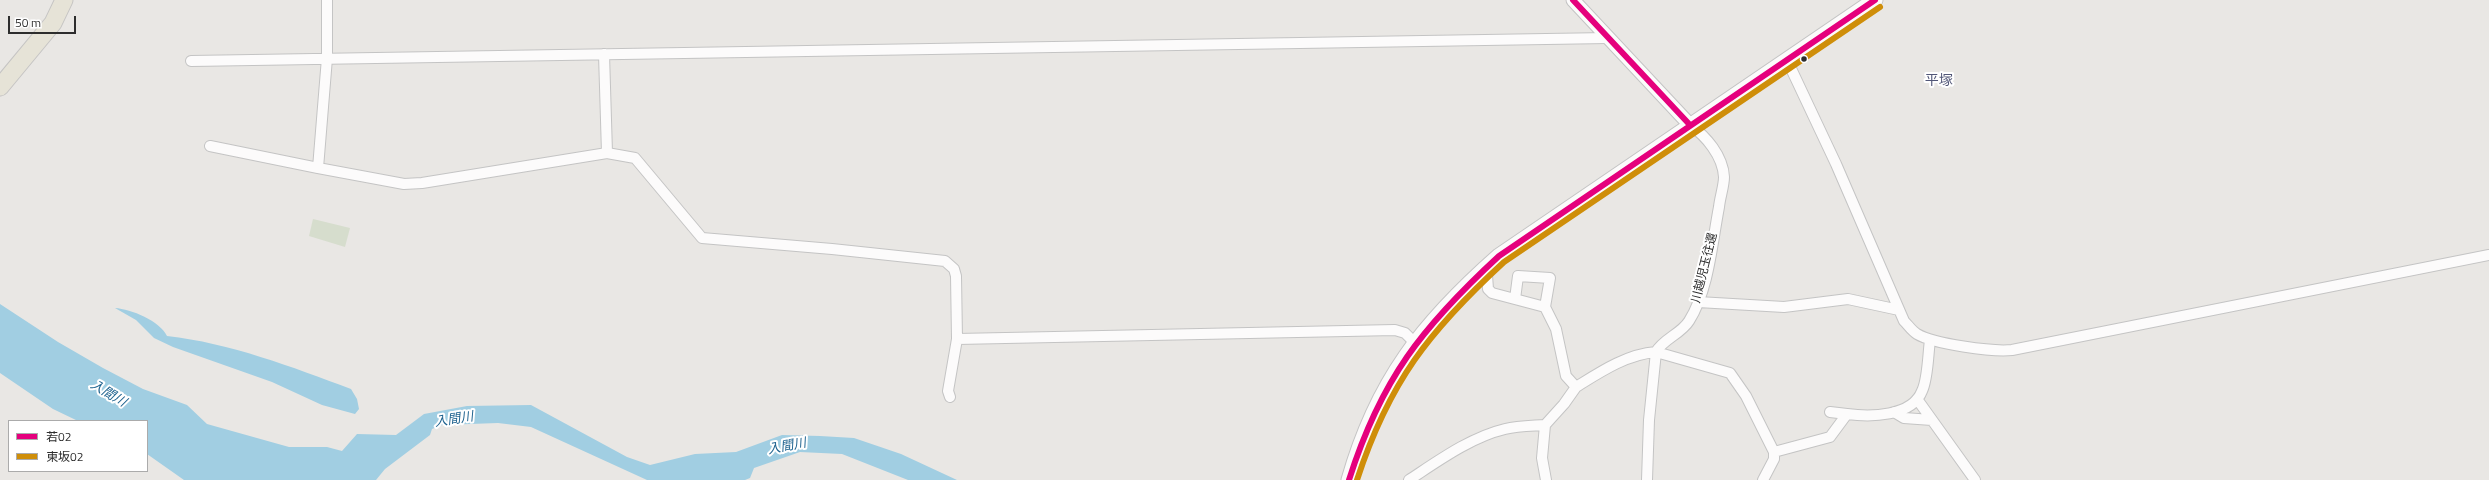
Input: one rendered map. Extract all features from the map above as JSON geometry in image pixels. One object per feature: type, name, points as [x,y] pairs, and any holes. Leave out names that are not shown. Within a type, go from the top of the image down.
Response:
[{"type":"main road","points":[[0,87],[53,23],[64,0]]},
{"type":"main road","points":[[1349,480],[1374,407],[1386,384],[1414,342],[1436,316],[1483,270],[1499,256],[1876,0]]},
{"type":"street","points":[[318,168],[327,58],[327,0]]},
{"type":"street","points":[[1572,0],[1690,125]]},
{"type":"street","points":[[190,61],[1608,38]]},
{"type":"street","points":[[604,54],[607,153]]},
{"type":"street","points":[[1787,60],[1833,157],[1904,321],[1917,334],[1930,340],[1999,351],[2012,350],[2489,255]]},
{"type":"street","name":"川越児玉往還","points":[[1656,352],[1680,332],[1689,321],[1698,302],[1708,264],[1724,177],[1717,155],[1701,132],[1690,125]]},
{"type":"street","points":[[210,146],[404,184],[422,183],[607,153],[634,158],[702,238],[832,248],[945,261],[954,269],[956,276],[957,339],[949,384],[950,397]]},
{"type":"street","points":[[1483,270],[1487,275],[1488,289],[1492,293],[1546,307]]},
{"type":"street","points":[[1515,299],[1518,276],[1550,278],[1546,307],[1556,329],[1566,376],[1576,387]]},
{"type":"street","points":[[1698,302],[1784,307],[1848,299],[1899,310]]},
{"type":"street","points":[[957,339],[1395,330],[1405,333],[1414,342]]},
{"type":"street","points":[[1830,412],[1874,415],[1894,412],[1917,399],[1923,391],[1930,340]]},
{"type":"street","points":[[1647,480],[1649,420],[1656,352]]},
{"type":"street","points":[[1546,480],[1542,458],[1545,425],[1564,404],[1576,387],[1635,356],[1656,352],[1730,373],[1746,396],[1774,452],[1774,459],[1763,480]]},
{"type":"street","points":[[1917,399],[1975,480]]},
{"type":"street","points":[[1894,412],[1904,418],[1932,420]]},
{"type":"street","points":[[1774,452],[1830,437],[1847,414]]},
{"type":"street","points":[[1409,480],[1434,464],[1488,434],[1514,428],[1545,425]]},
{"type":"green space","points":[[313,219],[350,228],[345,247],[309,236]]},
{"type":"water","name":"入間川","points":[[0,304],[58,342],[103,368],[143,389],[187,405],[207,424],[289,447],[327,447],[342,451],[357,434],[396,435],[424,414],[467,406],[531,405],[627,457],[650,465],[695,454],[736,452],[782,435],[820,436],[854,438],[901,454],[957,480],[908,480],[842,454],[800,452],[754,468],[750,478],[745,480],[647,480],[531,427],[498,423],[442,425],[432,429],[430,435],[385,469],[376,480],[184,480],[148,455],[148,420],[76,420],[53,409],[0,373]]},
{"type":"water","points":[[115,308],[137,313],[152,321],[158,325],[167,336],[191,339],[237,350],[283,364],[351,389],[357,399],[359,409],[355,414],[322,405],[272,382],[173,347],[154,338],[136,320]]},
{"type":"transit line","name":"若02","points":[[1573,0],[1690,125]]},
{"type":"transit line","name":"若02","points":[[1349,480],[1361,444],[1375,412],[1390,383],[1407,357],[1426,331],[1472,282],[1499,256],[1875,0]]},
{"type":"transit line","name":"東坂02","points":[[1357,480],[1369,445],[1383,414],[1414,360],[1454,311],[1504,262],[1880,7]]},
{"type":"district","name":"平塚","points":[[1939,82]]}]
